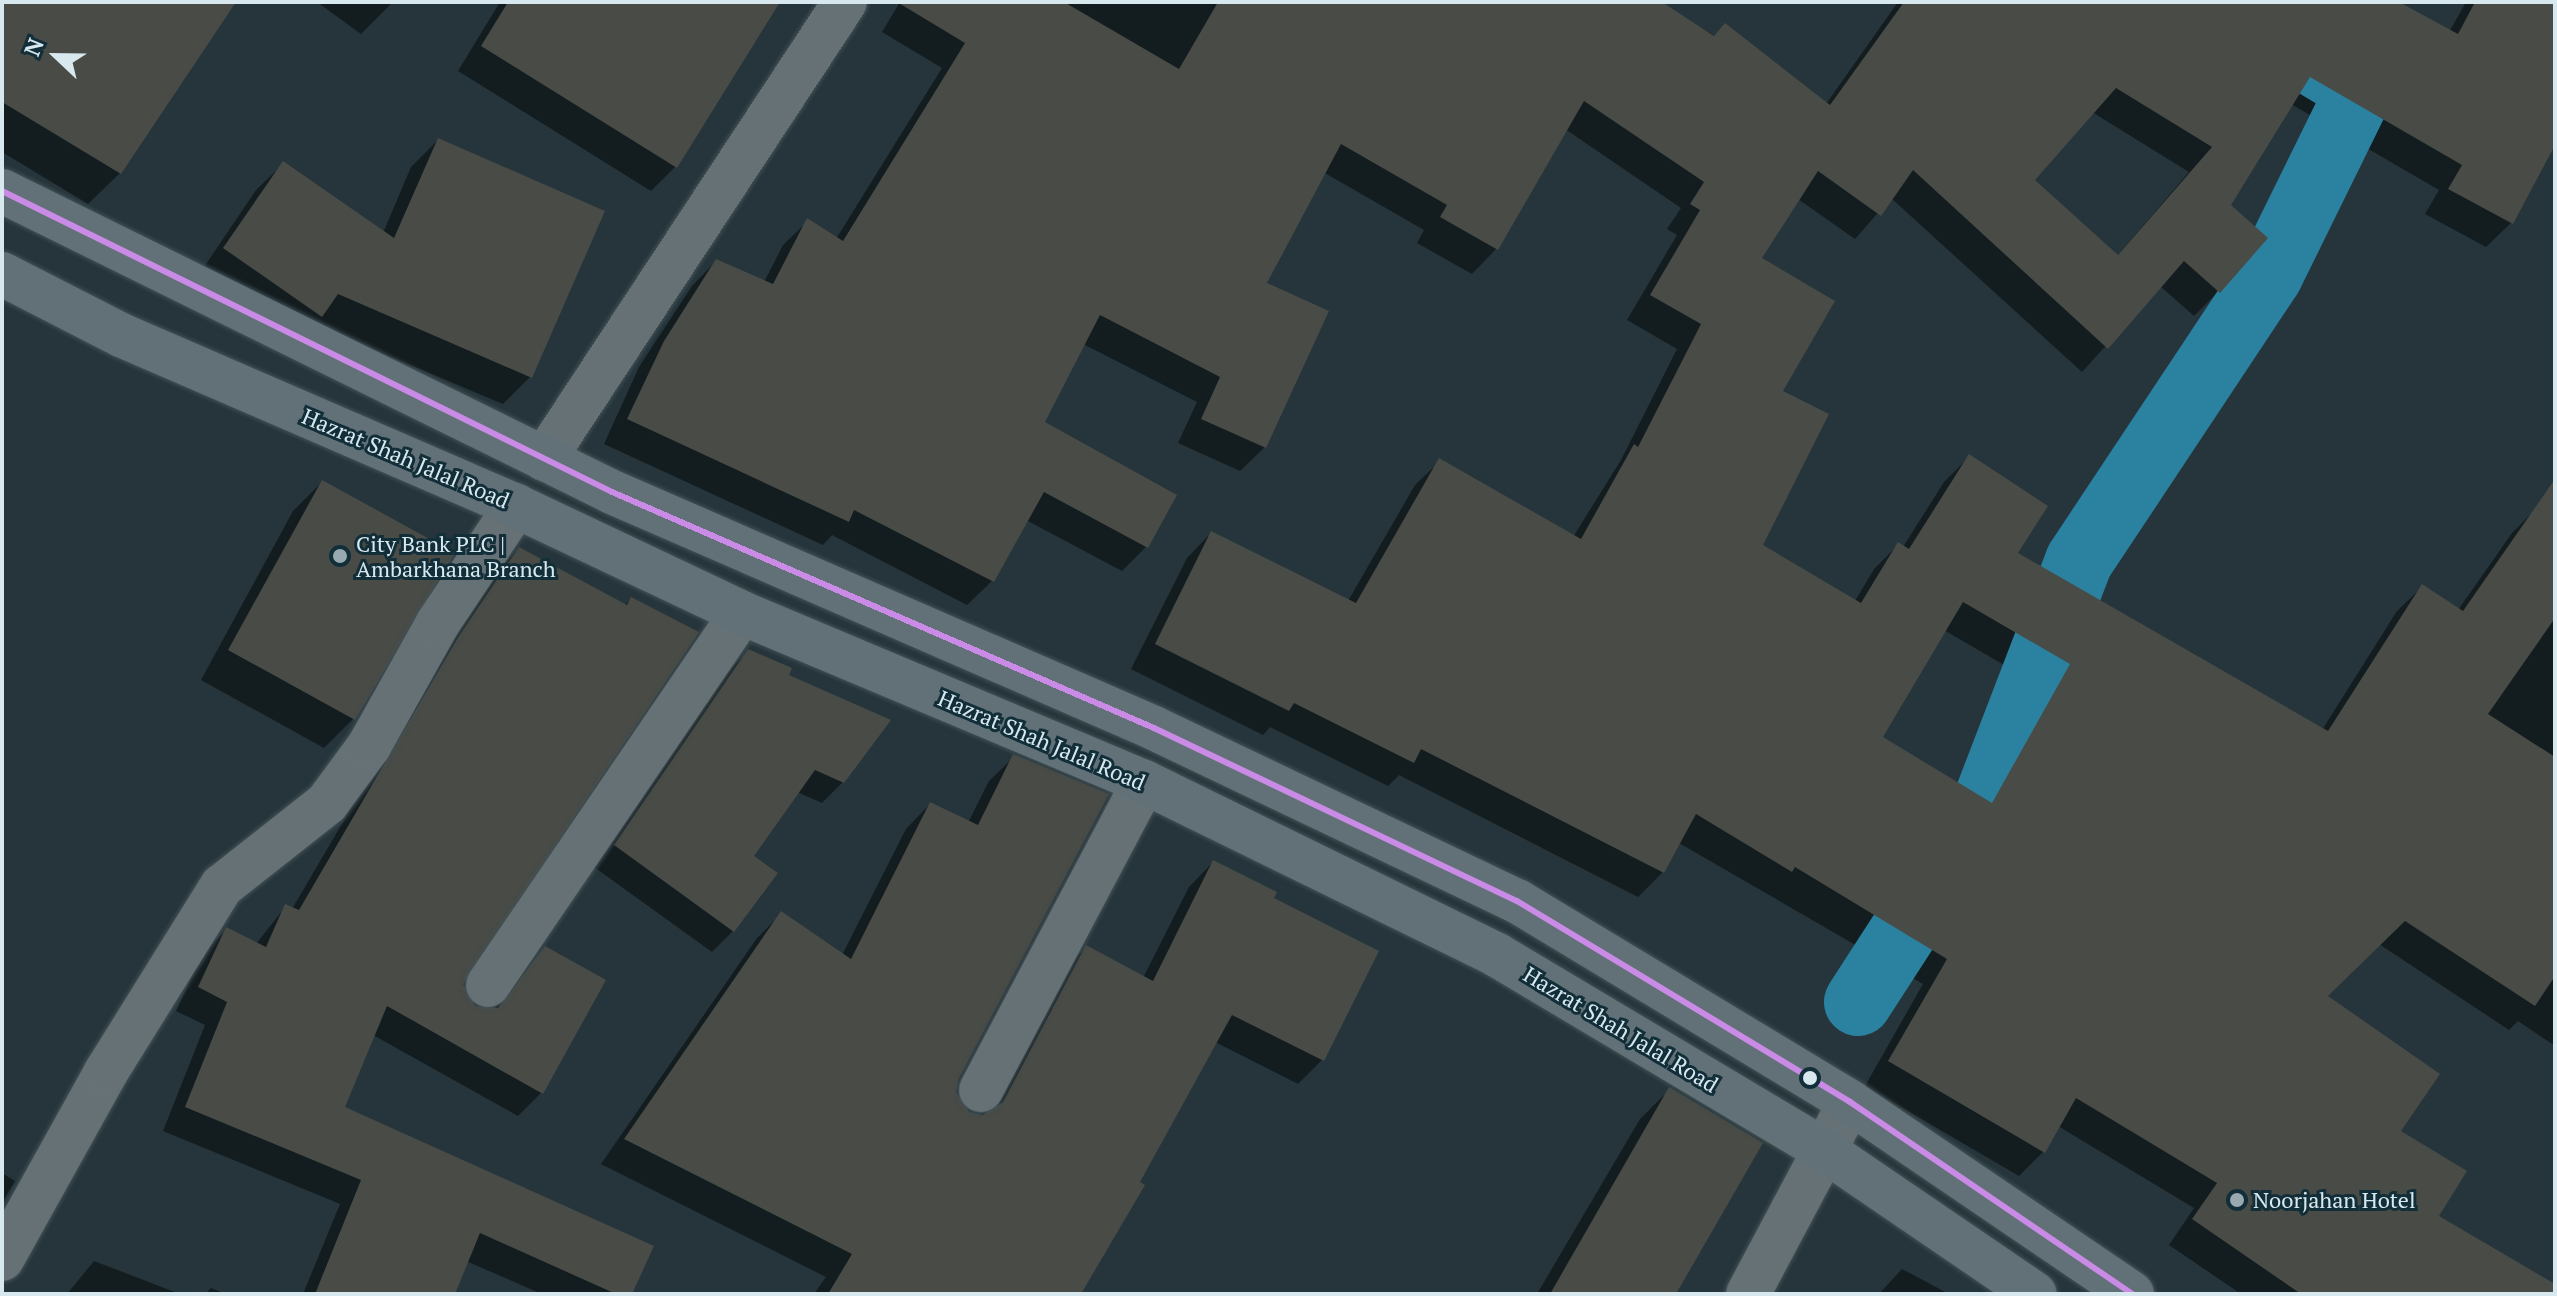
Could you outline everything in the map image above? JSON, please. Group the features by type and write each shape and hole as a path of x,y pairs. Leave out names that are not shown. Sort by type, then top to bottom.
{"main road":[{"path":"2,191 544,459 1154,728 1517,901 1850,1102 2132,1294"},
{"name":"Hazrat Shah Jalal Road","path":"2,274 121,335 516,506 742,613 1144,782 1497,955 1824,1150 2035,1294"}],"street":[{"path":"544,459 845,2"},
{"path":"2,1259 106,1072 222,886 327,803 369,746 438,623 516,506"},
{"path":"488,985 742,613"},
{"path":"981,1090 1144,782"},
{"path":"1748,1294 1850,1102"}],"building":[{"path":"2,2 236,2 121,174 2,102"},
{"path":"508,2 780,2 677,168 481,46"},
{"path":"897,2 1064,2 1179,69 1218,2 1662,2 1714,36 1725,23 1830,105 1904,2 2399,2 2458,34 2475,2 2555,2 2555,145 2513,224 2448,189 2462,165 2310,77 2231,205 2268,238 2220,293 2184,261 2108,349 1913,170 1881,216 1818,171 1762,258 1835,301 1783,391 1829,414 1763,545 1861,603 1898,542 1909,549 1969,454 2048,506 2018,553 2328,731 2422,584 2463,611 2555,479 2555,618 2488,714 2555,757 2555,976 2535,1006 2405,921 2328,996 2440,1074 2401,1131 2467,1171 2439,1216 2555,1284 2555,1294 2301,1294 2192,1219 2217,1183 2076,1098 2045,1153 1888,1061 1947,959 1795,867 1792,872 1696,814 1664,873 1421,749 1414,763 1294,703 1289,711 1155,644 1211,531 1356,603 1439,458 1581,539 1634,444 1638,447 1701,324 1650,295 1700,210 1690,204 1704,182 1584,101 1498,250 1440,217 1447,205 1341,144 1267,283 1329,311 1266,448 1201,419 1220,377 1100,315 1045,422 1177,495 1148,548 1044,492 994,582 854,510 849,522 627,419 664,341 716,259 773,284 807,218 843,241 965,43","holes":["2116,88 2212,147 2118,255 2035,180","1963,602 2070,664 1992,803 1883,737"]},
{"path":"438,138 605,211 532,378 338,294 322,317 223,248 283,161 394,238"},
{"path":"322,480 455,553 355,720 228,650"},
{"path":"519,547 627,605 631,597 699,632 463,984 475,1006 498,1008 545,946 606,980 543,1094 387,1006 345,1107 654,1246 632,1294 616,1294 480,1233 455,1294 315,1294 361,1180 185,1107 227,1002 198,987 226,927 266,947 285,904 299,910 459,636"},
{"path":"748,649 792,668 789,675 891,720 844,783 815,770 754,856 778,873 734,932 614,845"},
{"path":"1013,754 1109,794 959,1078 956,1092 969,1112 983,1115 1003,1102 1086,945 1153,981 1213,860 1277,892 1274,898 1379,951 1324,1061 1232,1015 1140,1182 1145,1185 1081,1294 828,1294 852,1254 624,1139 781,911 851,959 930,802 978,825"},
{"path":"1669,1087 1763,1143 1676,1294 1550,1294"}],"waterway":[{"path":"1858,1002 1985,806 2079,561 2269,275 2360,90 2212,2"}],"transit line":[{"path":"2,191 612,492 1154,728 1517,901 1850,1102 2132,1294"}],"place":[{"name":"City Bank PLC | Ambarkhana Branch","path":"340,556"},
{"name":"Noorjahan Hotel","path":"2237,1200"}]}
